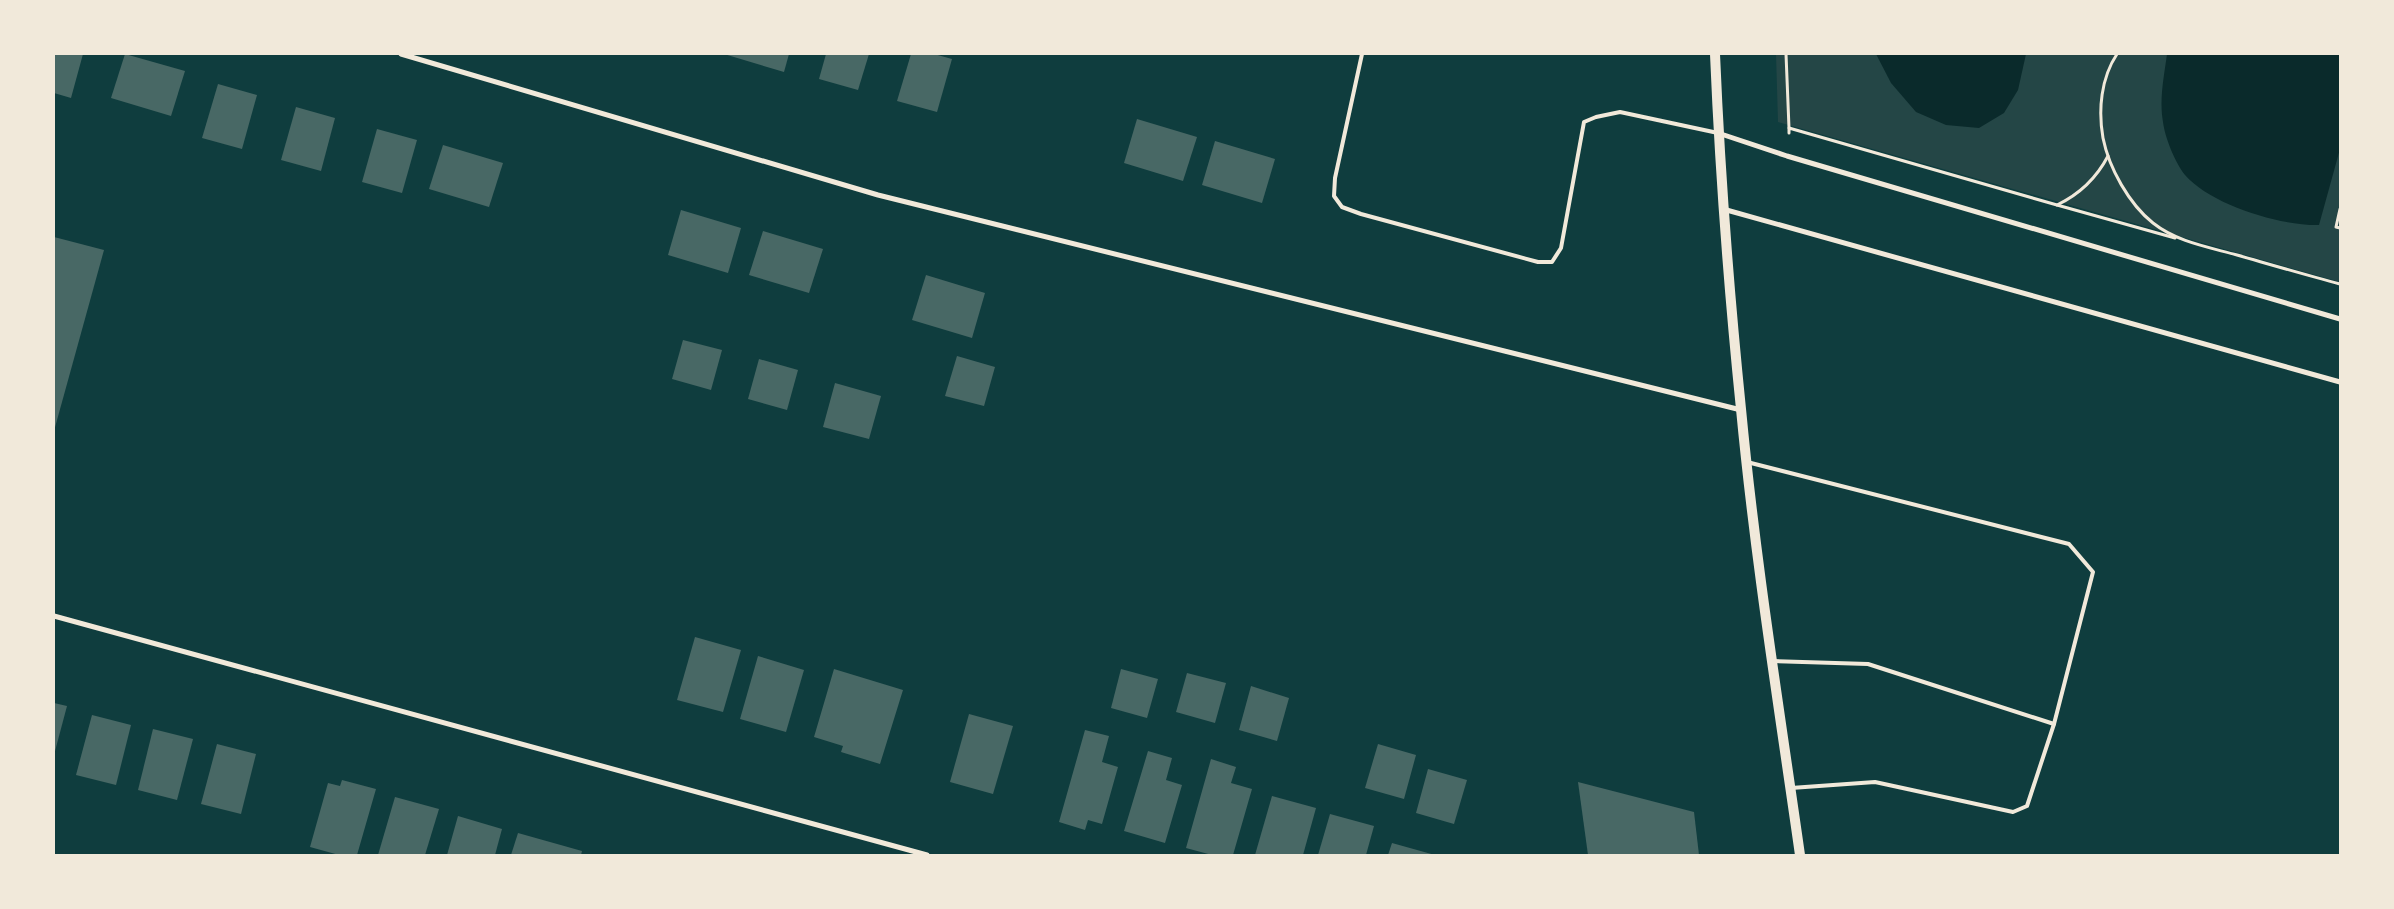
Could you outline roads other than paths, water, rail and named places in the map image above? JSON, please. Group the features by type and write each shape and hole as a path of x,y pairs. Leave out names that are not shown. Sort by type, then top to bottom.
{"main road":[{"path":"1715,54 1722,209 1746,462 1800,855"}],"street":[{"path":"401,54 878,195 1741,410"},
{"path":"1718,134 2340,319"},
{"path":"1722,209 2340,382"},
{"path":"54,616 927,855"}],"lane":[{"path":"1362,54 1335,178 1334,196 1342,207 1361,214 1538,262 1552,262 1561,248 1584,122 1596,117 1620,112 1718,134"},
{"path":"1746,462 2069,544 2093,572 2054,724 2027,806 2012,812 1875,782 1790,788"},
{"path":"1773,661 1868,664 2054,724"}]}
